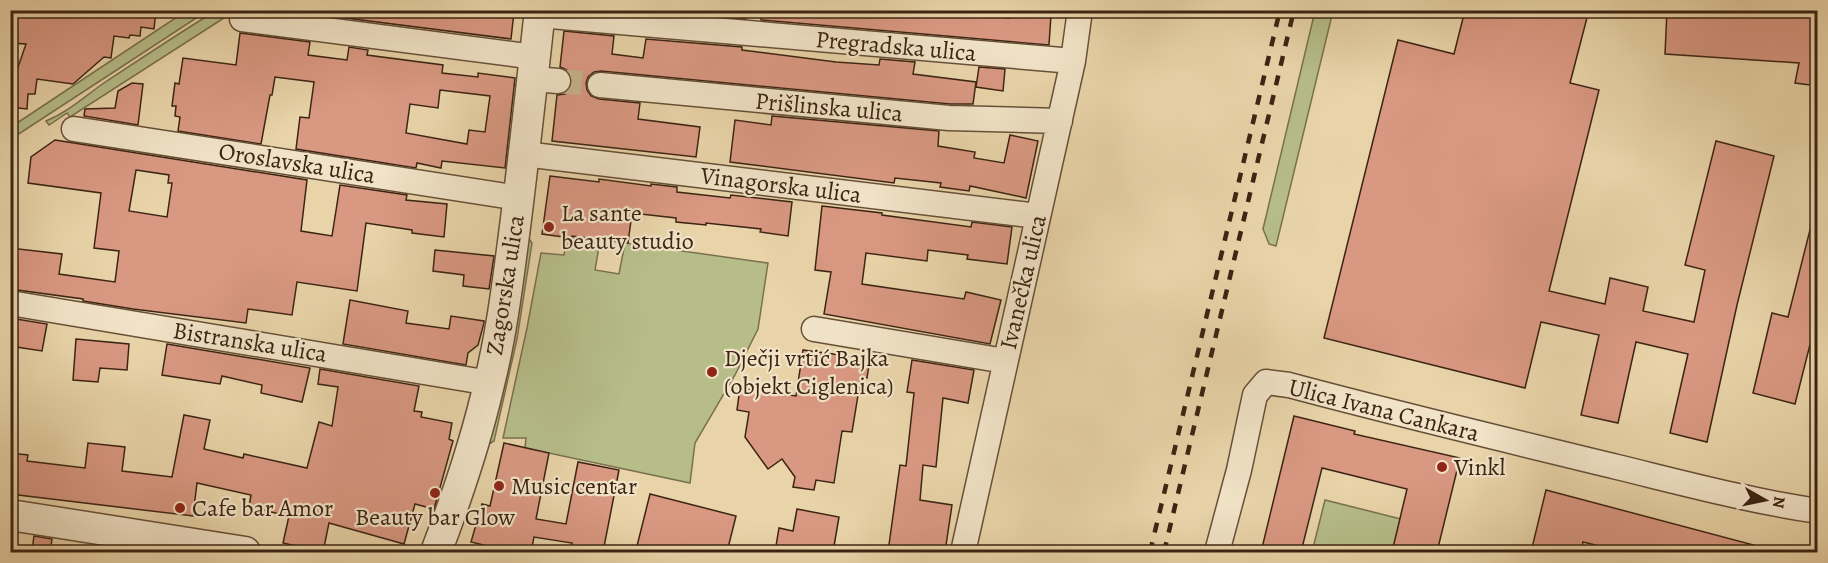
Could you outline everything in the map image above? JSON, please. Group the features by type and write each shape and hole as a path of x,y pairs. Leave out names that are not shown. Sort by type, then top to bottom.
{"street":[{"name":"Ivanečka ulica","path":"963,552 1073,61 1080,10"},
{"name":"Pregradska ulica","path":"539,13 1073,61"},
{"name":"Zagorska ulica","path":"436,552 465,472 490,383 505,303 525,154 542,72 539,13"},
{"path":"242,19 542,72"},
{"name":"Prišlinska ulica","path":"600,85 949,118 1060,121"},
{"name":"Oroslavska ulica","path":"74,129 519,198"},
{"name":"Vinagorska ulica","path":"525,154 1038,216"},
{"name":"Bistranska ulica","path":"10,303 490,383"},
{"path":"814,329 1005,362"},
{"name":"Ulica Ivana Cankara","path":"1217,552 1239,470 1255,395 1266,382 1289,385 1477,434 1649,475 1818,512"},
{"path":"10,515 245,552"}],"green space":[{"path":"186,11 207,11 11,139 11,127"},
{"path":"1315,11 1333,11 1276,246 1269,244 1263,229"},
{"path":"214,13 227,16 70,117 67,113 49,125 46,121 69,108 143,57"},
{"path":"527,236 532,243 517,339 494,441 486,446"},
{"name":"Dječji vrtić Bajka (objekt Ciglenica)","path":"567,237 600,241 595,270 619,274 625,243 768,263 758,329 735,375 695,443 690,483 525,448 526,438 503,438 541,253 564,255"},
{"path":"1325,500 1401,519 1392,552 1312,552"}],"building":[{"path":"12,10 53,15 54,10 156,10 154,29 141,27 140,36 130,35 129,38 114,36 111,58 104,57 73,84 37,79 35,94 28,94 27,109 10,107 10,75 15,76 26,44 10,43"},
{"path":"322,10 504,10 514,12 511,39 322,15"},
{"path":"653,10 747,10 746,19"},
{"path":"762,10 970,10 970,14 1009,18 1009,11 1051,15 1049,45 761,20"},
{"path":"1465,10 1589,10 1570,83 1599,90 1549,291 1605,304 1610,278 1648,287 1643,311 1694,322 1705,270 1685,265 1716,141 1774,156 1737,305 1707,442 1670,433 1688,354 1636,342 1618,423 1581,415 1599,335 1541,322 1525,388 1324,338 1398,40 1454,54"},
{"path":"1667,10 1818,10 1818,86 1795,83 1799,63 1665,54"},
{"path":"564,31 614,36 612,54 643,58 646,39 742,47 742,50 836,62 879,65 880,59 915,62 913,74 976,82 973,104 950,104 601,71 594,72 588,77 587,90 591,96 599,99 640,103 638,119 700,127 696,157 552,141 557,95 565,94 572,83 571,74 560,67"},
{"path":"240,33 310,42 308,55 347,60 349,47 368,50 367,55 443,65 442,73 478,77 478,73 515,78 505,168 442,161 441,168 417,163 416,168 296,149 300,117 309,118 314,82 275,77 261,144 178,131 180,117 175,116 176,106 172,106 175,83 179,84 183,58 236,65","holes":["440,90 490,96 485,132 469,130 467,144 406,133 410,104 438,108"]},
{"path":"979,67 1005,69 1003,91 976,87"},
{"path":"132,83 143,84 138,125 84,116 85,109 115,108 118,91"},
{"path":"772,116 939,131 938,146 975,152 974,158 1004,163 1010,135 1038,141 1026,198 970,186 969,191 940,187 941,183 895,178 894,183 730,162 735,120 771,125"},
{"path":"55,140 307,180 301,231 332,236 340,185 407,195 406,200 447,204 444,237 366,223 357,291 297,282 292,315 248,309 246,323 133,309 83,301 83,299 10,289 10,248 62,254 59,274 115,282 119,251 94,248 101,193 28,183 31,157","holes":["136,170 169,175 168,183 172,183 167,217 129,211"]},
{"path":"550,176 599,182 599,179 651,186 651,184 677,187 677,192 792,202 788,236 760,232 761,229 676,222 676,218 632,213 628,243 542,234"},
{"path":"822,206 971,227 972,222 1012,227 1007,264 967,259 968,255 928,250 927,261 866,253 862,284 964,299 966,292 1001,300 990,344 824,314 831,272 815,270"},
{"path":"1812,222 1818,222 1818,313 1795,404 1753,393 1772,313 1788,317"},
{"path":"435,250 494,256 489,289 463,286 464,275 433,271"},
{"path":"350,300 408,311 406,323 449,329 451,316 484,321 484,323 478,345 468,353 466,365 343,344"},
{"path":"10,318 47,324 42,351 10,346"},
{"path":"76,339 129,344 127,370 100,368 98,382 73,380"},
{"path":"167,344 310,368 302,402 261,393 262,385 222,376 220,384 162,375"},
{"path":"803,350 870,359 867,378 861,377 852,432 842,431 834,483 816,480 814,490 793,487 795,477 782,459 768,469 745,437 749,412 737,410 740,388 796,396"},
{"path":"912,360 974,370 968,403 943,398 936,467 923,465 920,500 952,505 945,552 888,552 900,465 906,466 914,393 907,392"},
{"path":"320,369 419,386 414,411 422,412 421,417 452,423 449,439 453,441 434,509 415,504 404,544 329,523 323,552 283,543 289,516 249,507 251,495 197,483 193,516 10,494 10,453 28,455 27,461 85,468 88,443 125,447 122,471 172,477 184,415 210,420 204,449 243,458 244,454 307,468 319,422 332,426 338,387 318,384"},
{"path":"1294,416 1355,431 1354,434 1460,458 1437,552 1392,552 1407,489 1322,468 1301,552 1261,552"},
{"path":"504,443 549,453 536,519 566,524 578,462 619,470 603,552 570,552 572,543 534,537 531,552 499,552 500,549 471,542 482,504 490,506"},
{"path":"1546,490 1765,548 1765,552 1623,552 1583,542 1581,552 1531,552"},
{"path":"650,494 736,516 727,552 662,552 637,546"},
{"path":"797,509 839,517 833,552 775,552 779,528 793,531"},
{"path":"34,536 52,539 50,552 32,550"}],"tunnel":[{"path":"558,81 600,85"}],"railway":[{"path":"1150,552 1280,10"},
{"path":"1164,552 1294,10"}],"place":[{"name":"La sante beauty studio","path":"549,227"},
{"name":"Dječji vrtić Bajka (objekt Ciglenica)","path":"712,372"},
{"name":"Vinkl","path":"1442,467"},
{"name":"Music centar","path":"499,486"},
{"name":"Beauty bar Glow","path":"435,493"},
{"name":"Cafe bar Amor","path":"180,508"}]}
